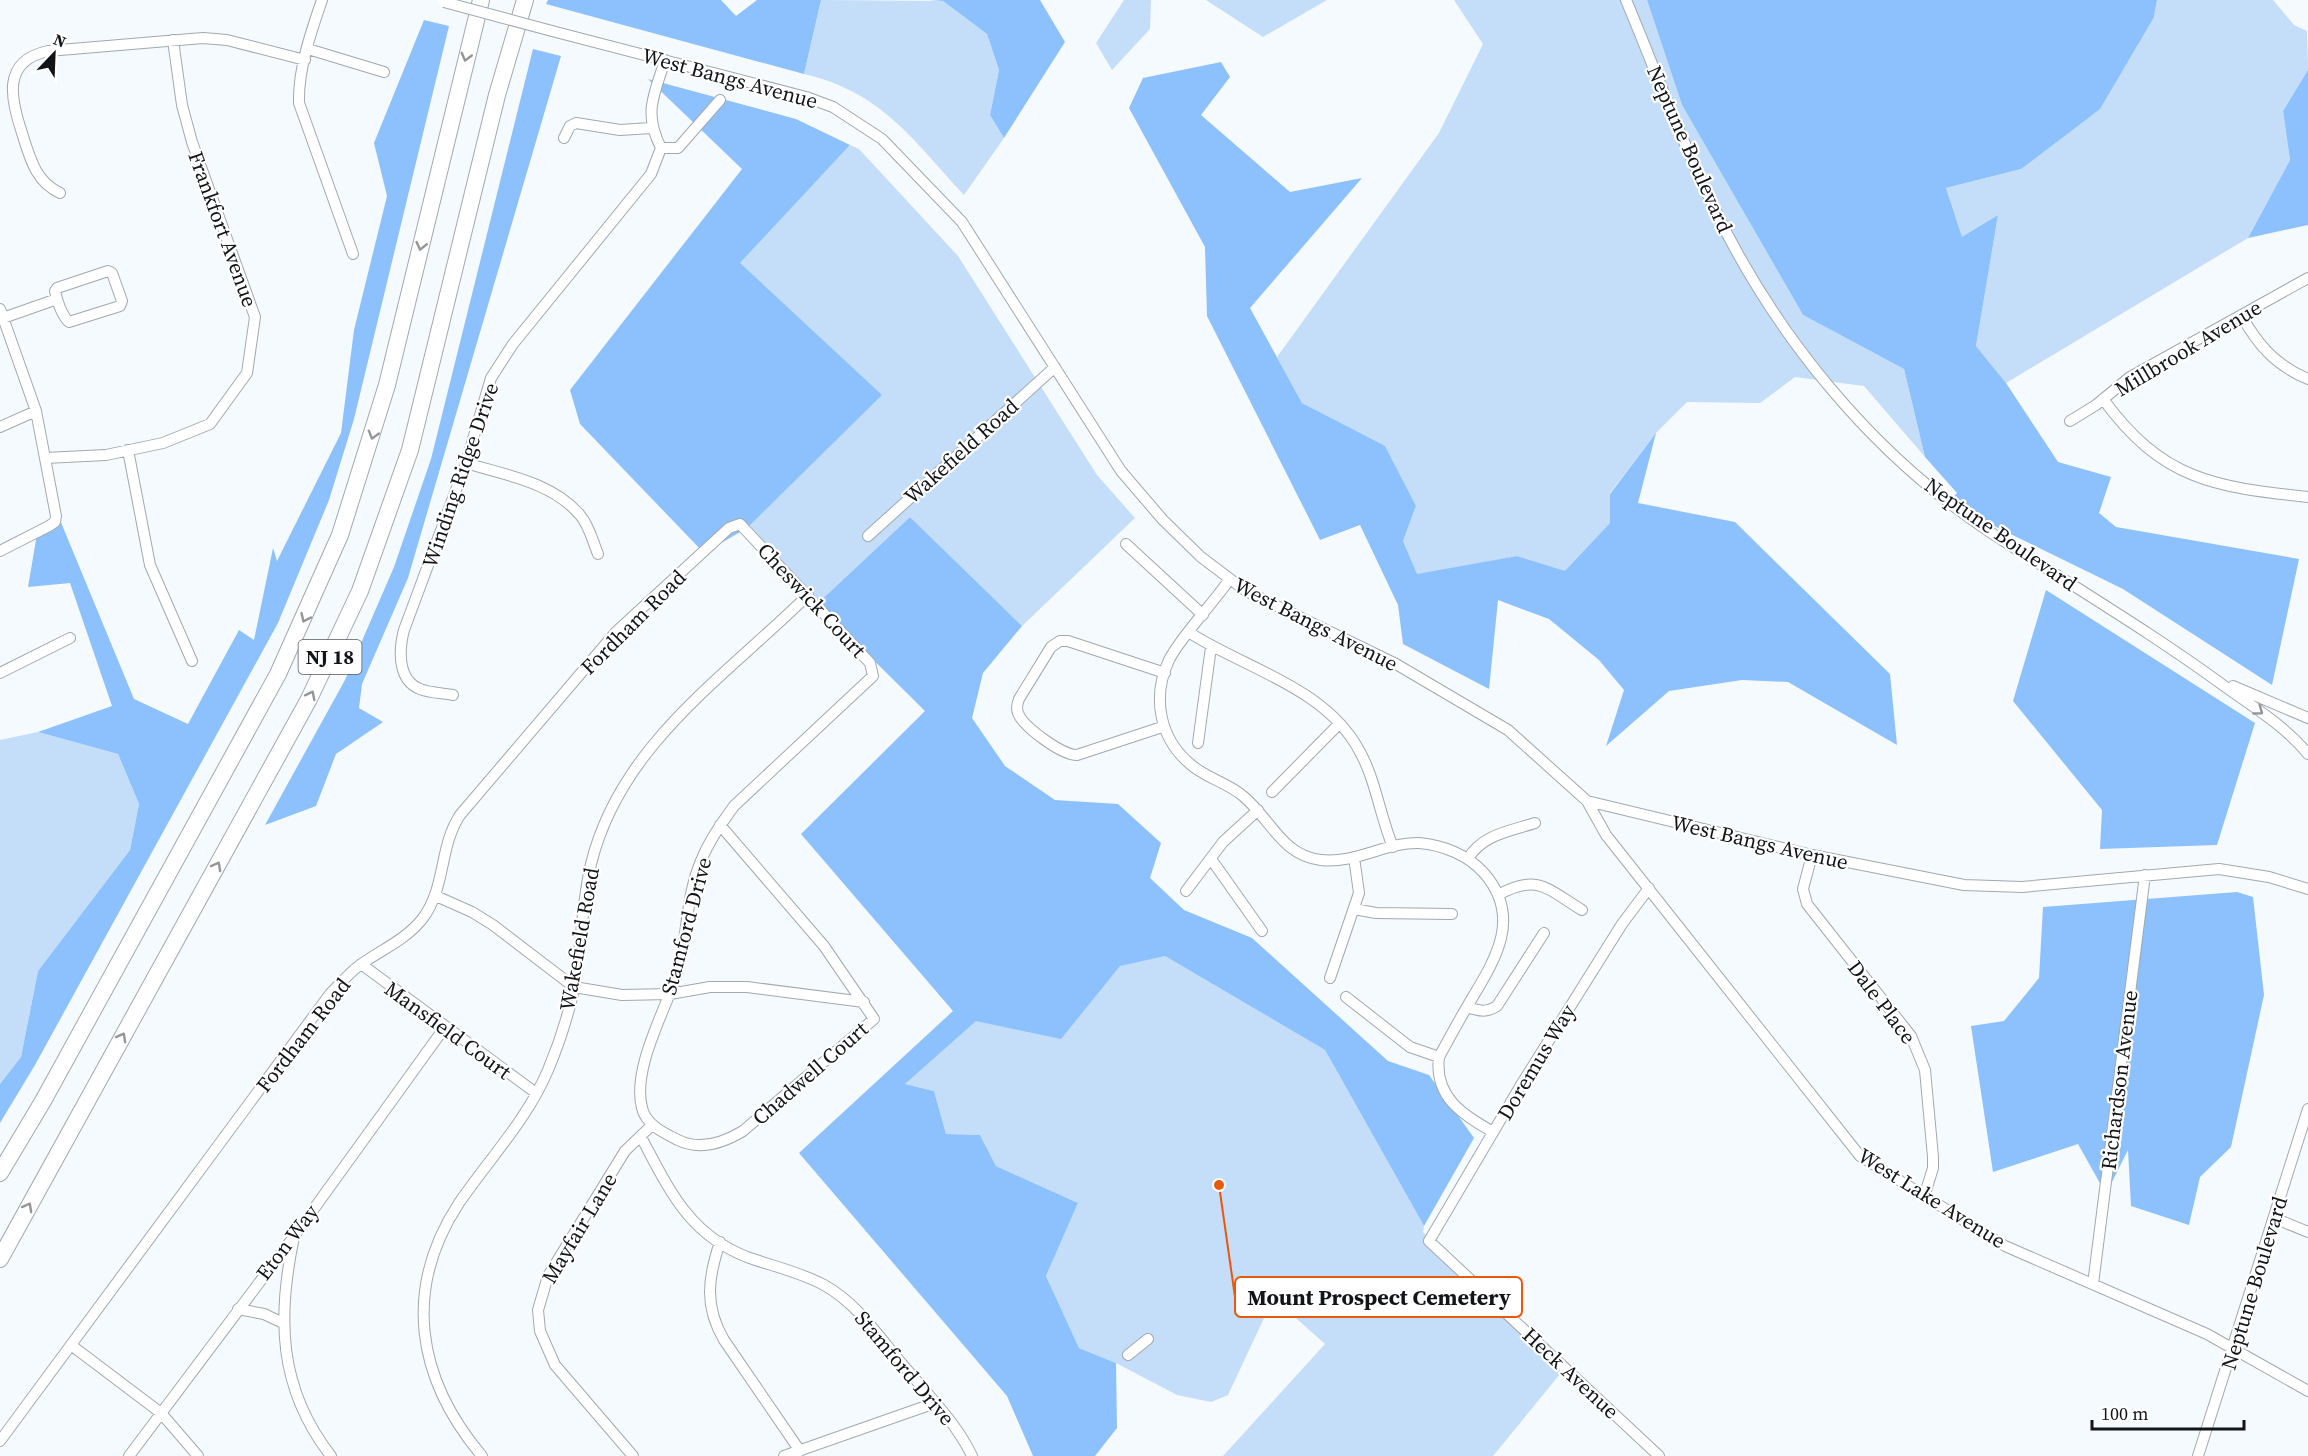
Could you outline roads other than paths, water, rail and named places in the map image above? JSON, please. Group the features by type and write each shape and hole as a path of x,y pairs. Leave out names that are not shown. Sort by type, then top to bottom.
{"highway":[{"name":"NJ 18","path":"0,1173 49,1091 268,693 309,610 336,546 367,456 387,385 481,0"},
{"name":"NJ 18","path":"0,1259 309,699 360,591 410,450 497,95 525,0"}],"street":[{"path":"322,0 299,88 300,103 353,254"},
{"name":"Neptune Boulevard","path":"1626,0 1699,176 1731,241 1780,322 1831,388 1898,458 1956,507 2211,676 2275,723 2308,754"},
{"name":"West Bangs Avenue","path":"440,1 833,106 882,139 962,222 1100,440 1162,520 1229,580 1269,603 1396,664 1508,730 1587,801 1812,855 1945,883 1994,888 2219,869 2269,877 2308,889"},
{"path":"60,193 40,178 33,166 12,103 12,87 21,67 30,58 48,51 173,40 227,40 384,72"},
{"name":"Frankfort Avenue","path":"45,458 106,455 163,443 210,424 247,373 255,317 192,142 173,40"},
{"path":"665,60 651,106 651,128 661,148 678,148 720,99"},
{"path":"564,138 570,126 576,123 620,130 651,128"},
{"name":"Winding Ridge Drive","path":"453,695 421,690 410,681 402,668 401,645 466,463 484,394 504,356 651,174 661,148"},
{"path":"108,271 112,273 122,301 120,306 69,322 57,299 55,291 57,288 108,271"},
{"name":"Millbrook Avenue","path":"2070,420 2103,399 2130,377 2308,279"},
{"path":"0,551 49,526 56,520 36,411 2,314 57,299"},
{"path":"2241,315 2255,339 2269,356 2288,370 2308,379"},
{"name":"Wakefield Road","path":"868,536 1055,367"},
{"path":"2103,399 2139,442 2164,461 2191,475 2245,490 2308,497"},
{"path":"0,427 36,411"},
{"path":"128,450 150,564 192,661"},
{"path":"466,463 536,485 552,493 582,517 598,554"},
{"name":"Cheswick Court","path":"741,524 870,663 873,669 870,680"},
{"name":"Fordham Road","path":"0,1441 330,994 361,964 406,936 423,917 436,896 446,841 460,815 616,632 729,528 741,524"},
{"path":"1126,544 1203,615"},
{"path":"1229,580 1178,647 1165,673 1161,687 1162,727 1191,765 1238,792 1258,810 1282,842 1302,855 1335,861 1393,847 1421,843 1452,850 1483,871 1498,895 1503,929 1500,946 1439,1057 1438,1078 1447,1099 1457,1109 1494,1132"},
{"name":"Wakefield Road","path":"482,1456 457,1425 437,1388 425,1345 424,1296 432,1257 447,1222 536,1093 558,1045 574,987 591,864 605,823 624,784 664,730 808,595"},
{"path":"1190,633 1211,647 1299,691 1340,724 1363,758 1393,847"},
{"path":"0,673 70,638"},
{"path":"1162,727 1077,756 1060,751 1021,719 1017,709 1019,699 1051,647 1060,641 1068,641 1165,673"},
{"path":"1198,743 1211,647"},
{"path":"2211,676 2308,718"},
{"name":"Stamford Drive","path":"652,1125 641,1107 642,1071 680,960 695,876 720,825 742,798 870,680"},
{"path":"1272,792 1340,724"},
{"name":"West Lake Avenue","path":"1587,801 1606,835 1852,1148 1869,1162 2005,1246 2207,1334 2308,1391"},
{"path":"1186,891 1233,831 1258,810"},
{"path":"1468,859 1474,848 1488,838 1535,823"},
{"name":"Chadwell Court","path":"652,1125 682,1142 692,1144 712,1144 727,1140 742,1131 874,1018 824,946 720,825"},
{"name":"Dale Place","path":"1812,855 1803,889 1807,904 1911,1036 1922,1058 1933,1168 1923,1197"},
{"path":"1330,978 1354,909 1359,883 1354,857"},
{"path":"1211,859 1262,931"},
{"name":"Richardson Avenue","path":"2093,1284 2145,875"},
{"path":"1498,895 1515,886 1530,883 1540,885 1581,910"},
{"name":"Doremus Way","path":"1429,1241 1622,924 1649,888"},
{"path":"436,896 472,912 493,925 574,987 622,995 670,994 710,987 747,987 864,1002"},
{"path":"1354,909 1376,914 1452,914"},
{"path":"1467,1007 1490,1011 1497,1006 1544,933"},
{"name":"Mansfield Court","path":"361,964 536,1093"},
{"path":"1346,997 1410,1047 1439,1057"},
{"name":"Eton Way","path":"129,1456 295,1235 445,1028"},
{"name":"Neptune Boulevard","path":"2198,1456 2234,1350 2308,1108"},
{"name":"Mayfair Lane","path":"633,1456 555,1365 542,1337 538,1310 548,1276 625,1151 652,1125"},
{"name":"Stamford Drive","path":"641,1137 673,1198 691,1219 720,1242 744,1255 812,1279 839,1295 859,1314 935,1403 956,1429 972,1456"},
{"path":"2274,1218 2308,1232"},
{"path":"295,1235 283,1323 292,1381 312,1429 331,1456"},
{"name":"Heck Avenue","path":"1429,1241 1659,1456"},
{"path":"720,1242 709,1285 709,1300 714,1321 724,1340 800,1450"},
{"path":"238,1308 264,1314 283,1323"},
{"path":"1128,1355 1148,1339"},
{"path":"71,1345 161,1413 198,1456"},
{"path":"784,1456 935,1403"}],"place":[{"name":"Mount Prospect Cemetery","path":"1219,1185"}]}
